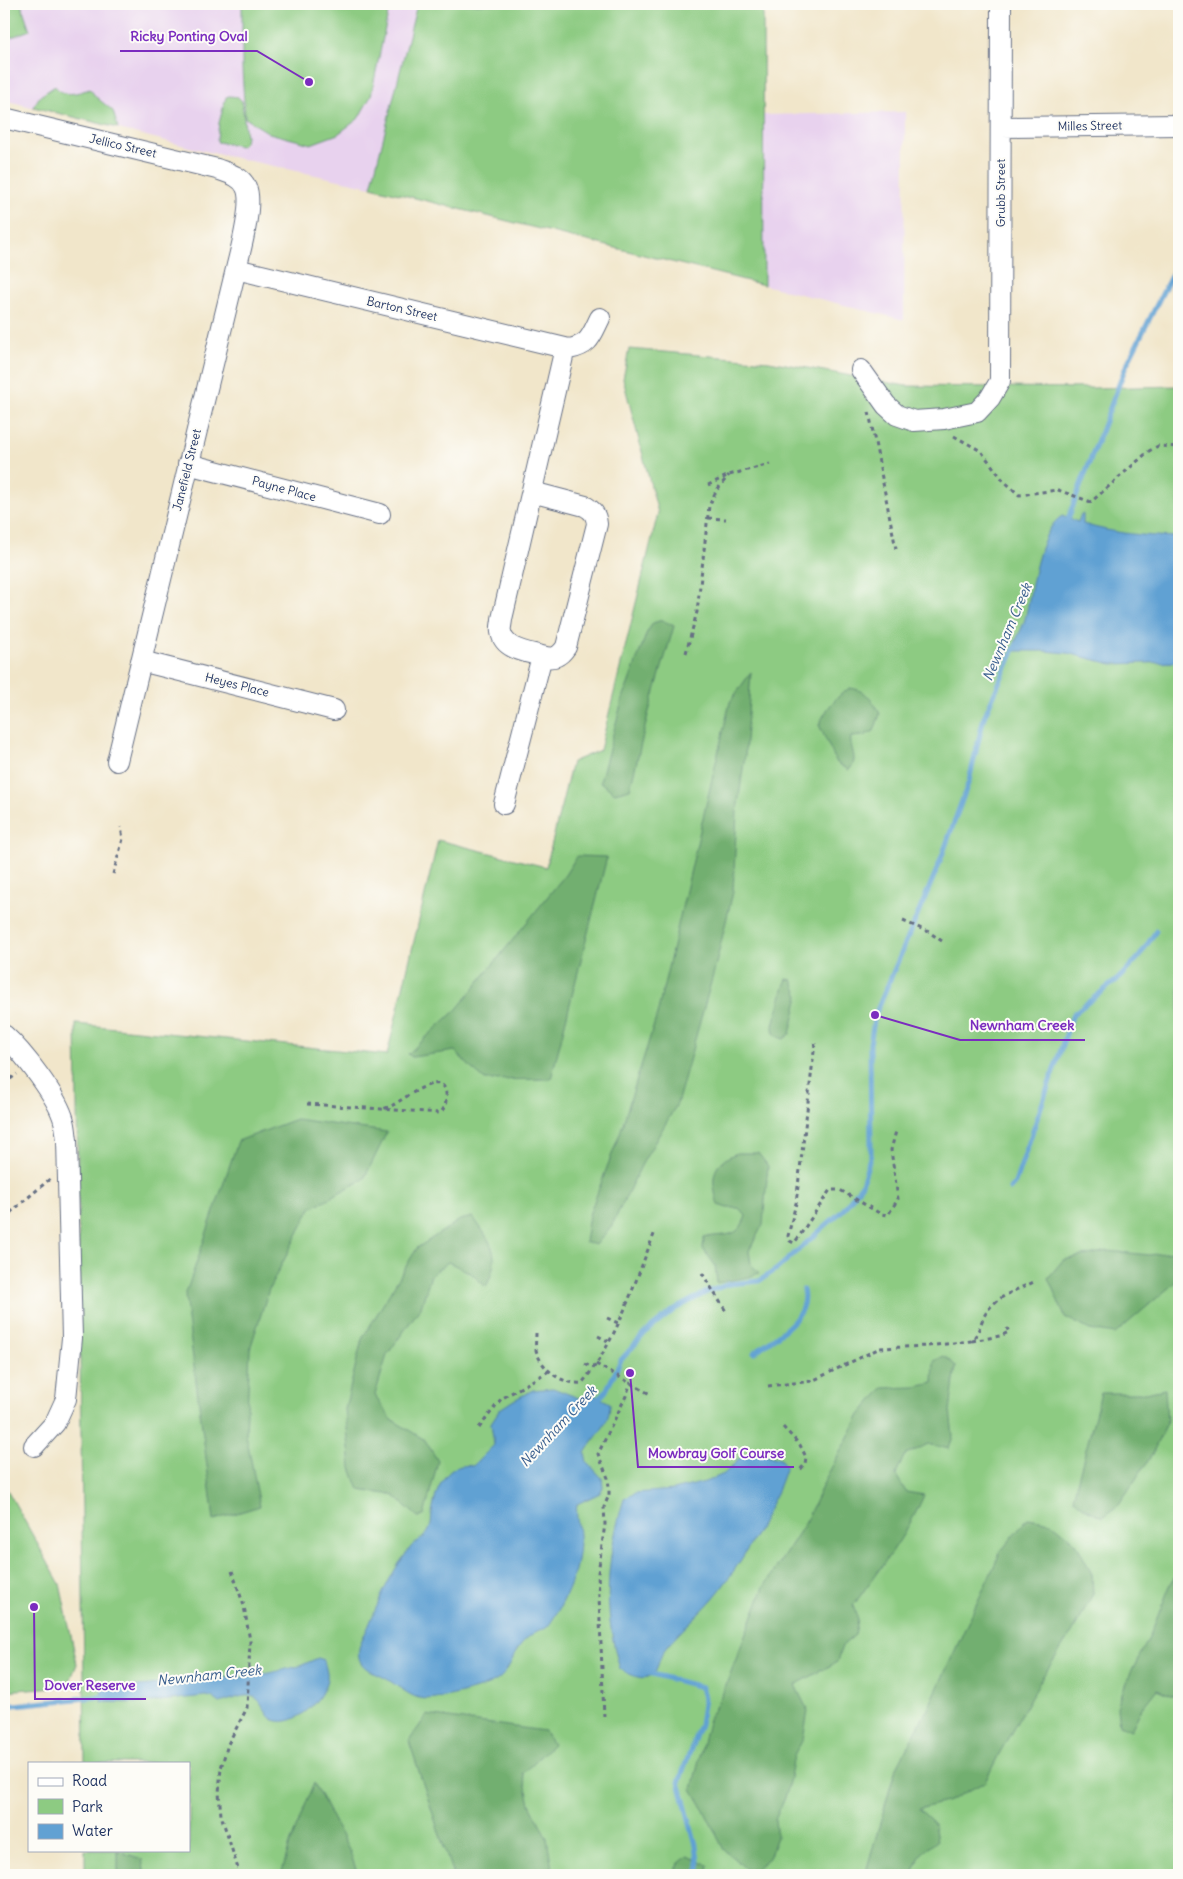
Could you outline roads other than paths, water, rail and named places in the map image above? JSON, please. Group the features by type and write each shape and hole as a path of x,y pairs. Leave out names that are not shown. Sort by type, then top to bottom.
{"street":[{"name":"Grubb Street","path":"861,370 873,389 897,415 914,421 944,419 978,412 1000,382 1001,4"},
{"name":"Jellico Street","path":"4,118 217,169 241,180"},
{"name":"Milles Street","path":"1001,127 1179,125"},
{"name":"Janefield Street","path":"117,761 236,269 248,212 247,188 241,180"},
{"name":"Barton Street","path":"236,269 567,348"},
{"path":"532,492 585,506 592,510 596,516 597,524 566,646 556,658 549,659 512,647 505,640 501,632 502,619 532,492 567,348 581,347 588,341 600,318"},
{"name":"Payne Place","path":"188,464 380,514"},
{"path":"504,804 542,656"},
{"name":"Heyes Place","path":"141,661 334,710"},
{"path":"4,1035 14,1044 56,1099 64,1120 67,1140 72,1338 66,1399 55,1423 34,1446"}],"water":[{"path":"1081,514 1083,514 1083,524 1107,530 1131,534 1179,537 1179,662 1112,664 1067,653 1013,651 1025,619 1037,563 1047,535 1062,516 1078,522"},
{"path":"553,1388 581,1399 594,1395 610,1403 608,1418 602,1430 585,1453 587,1462 602,1478 603,1487 600,1493 577,1504 579,1537 575,1571 560,1607 548,1626 534,1633 521,1644 504,1674 496,1681 481,1688 458,1694 426,1699 414,1696 365,1668 360,1660 359,1649 361,1643 381,1598 394,1571 408,1550 429,1531 436,1495 444,1479 455,1468 473,1466 494,1445 491,1423 500,1409 533,1390"},
{"path":"754,1451 780,1459 786,1466 774,1499 749,1547 714,1598 665,1649 652,1675 641,1678 620,1669 610,1625 608,1584 613,1543 624,1499 635,1493 674,1490 705,1482 724,1474 739,1459"},
{"path":"318,1658 324,1660 327,1674 325,1687 308,1710 291,1720 274,1720 268,1715 257,1699 250,1696 242,1696 220,1703 212,1697 205,1696 142,1703 101,1702 102,1689 150,1685 196,1677 236,1678 300,1666"}],"waterway":[{"name":"Newnham Creek","path":"1066,524 1126,366 1179,260"},
{"name":"Newnham Creek","path":"596,1402 606,1391 621,1360 645,1333 675,1309 707,1292 729,1284 759,1281 777,1269 843,1210 862,1184 871,1154 870,1044 875,1015 938,867 969,781 984,717 1016,645"},
{"path":"1010,1189 1015,1183 1073,1014 1118,979 1139,957 1156,931"},
{"path":"754,1353 780,1334 796,1319 804,1301 803,1290"},
{"path":"652,1674 701,1687 704,1698 700,1724 679,1782 696,1845 699,1867 698,1875"},
{"name":"Newnham Creek","path":"4,1706 108,1696"}],"place":[{"name":"Ricky Ponting Oval","path":"309,82"},
{"name":"Newnham Creek","path":"875,1015"},
{"name":"Mowbray Golf Course","path":"630,1373"},
{"name":"Dover Reserve","path":"34,1607"}]}
